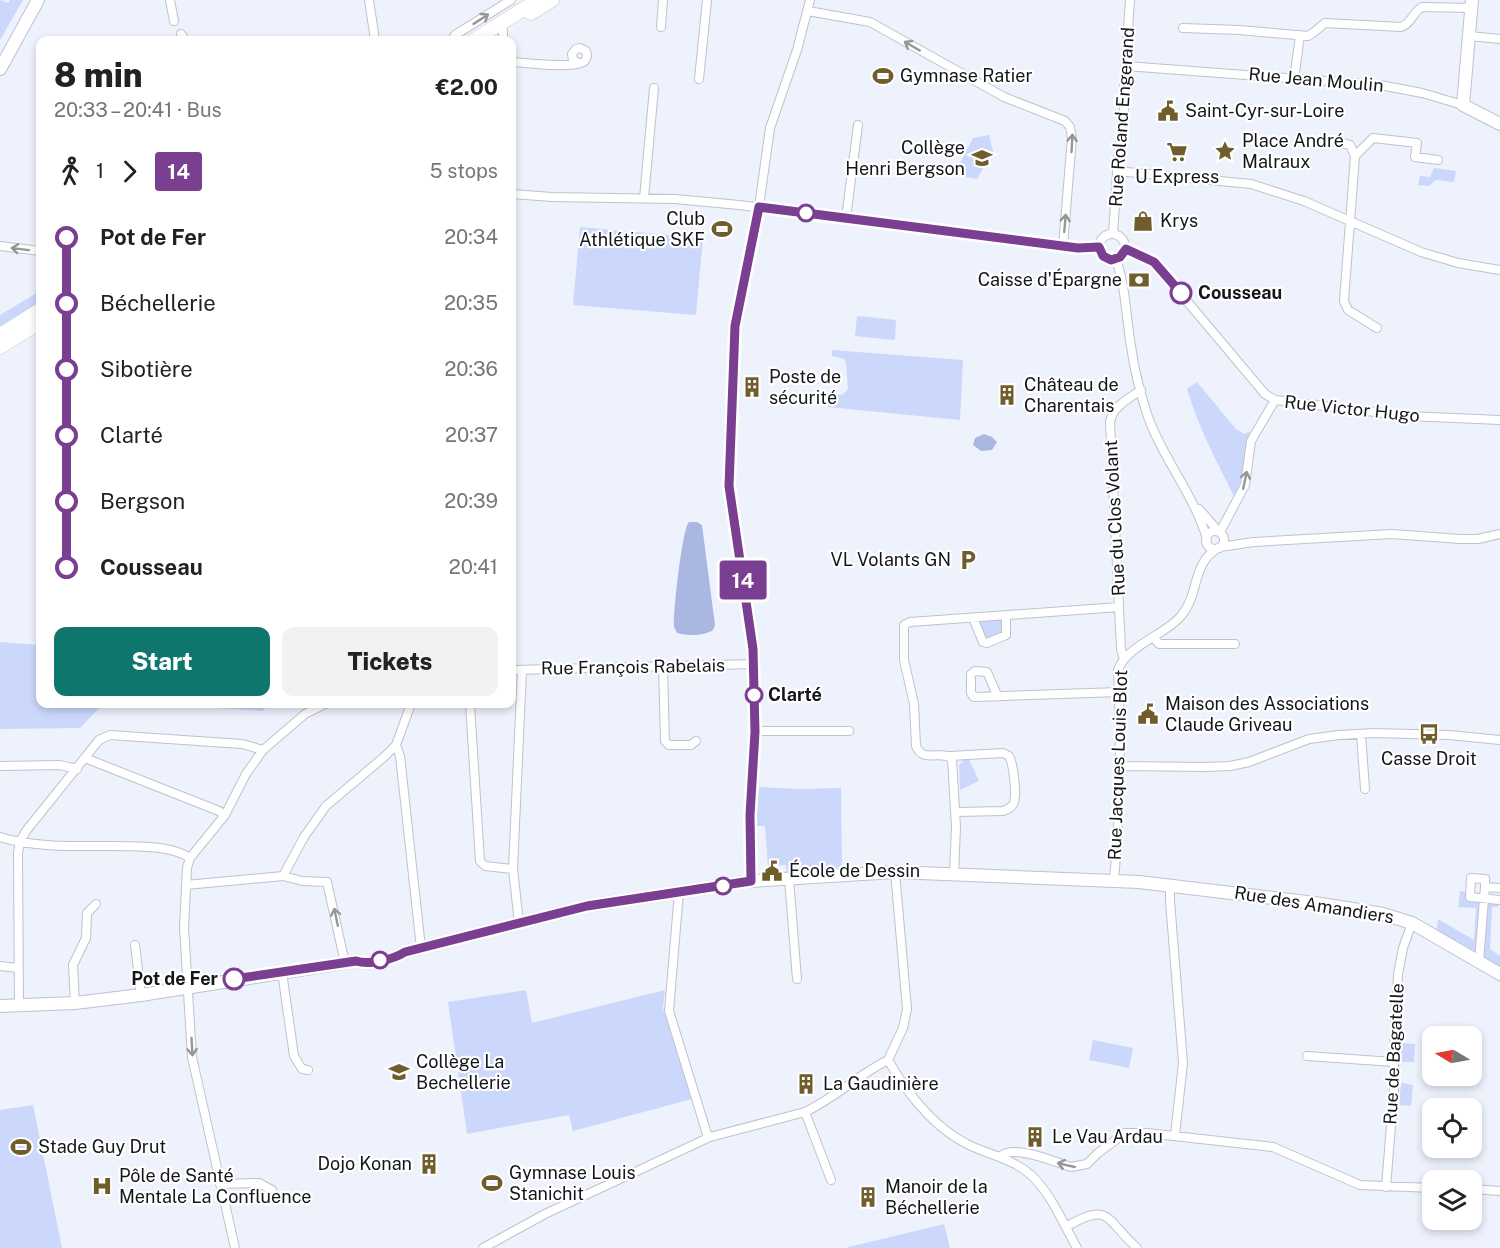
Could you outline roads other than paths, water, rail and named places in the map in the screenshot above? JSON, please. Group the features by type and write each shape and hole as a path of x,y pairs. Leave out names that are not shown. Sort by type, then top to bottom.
{"main road":[{"path":"480,36 538,0"},
{"path":"503,36 552,0"},
{"path":"0,335 36,312"},
{"path":"0,347 36,324"}],"street":[{"path":"0,69 38,0"},
{"path":"170,0 174,21"},
{"path":"369,0 374,36"},
{"path":"454,36 511,0"},
{"path":"661,27 663,0"},
{"path":"699,79 707,0"},
{"path":"751,881 750,815 755,732 754,664 729,486 735,326 759,207 770,128 810,0"},
{"name":"Rue Roland Engerand","path":"1113,234 1124,111 1130,0"},
{"path":"1183,28 1311,35 1325,23 1401,27 1407,24 1422,7 1472,4 1463,105"},
{"path":"808,11 870,22 1004,97 1065,121 1070,128 1072,138 1063,246"},
{"path":"1295,73 1300,35"},
{"path":"1469,36 1500,39"},
{"path":"516,62 579,63"},
{"name":"Rue Jean Moulin","path":"1126,66 1180,68 1380,85 1422,93 1463,105 1500,124"},
{"path":"644,198 654,88"},
{"path":"846,218 858,125"},
{"path":"1355,156 1374,138 1417,143 1415,157 1438,160"},
{"path":"1336,142 1350,145 1355,156 1345,306 1377,328"},
{"path":"1117,171 1251,184 1304,201 1421,252 1458,263 1500,270"},
{"path":"516,194 675,199 759,207 1063,246 1099,247"},
{"path":"1113,234 1124,240 1126,249 1116,260 1103,256 1099,247 1103,237 1113,234"},
{"path":"0,246 36,250"},
{"name":"Rue Victor Hugo","path":"1126,249 1154,262 1265,394 1275,400 1408,416 1500,420"},
{"path":"1116,260 1122,283 1131,349 1148,415 1159,442 1197,510 1210,546 1219,548 1254,543 1392,534 1478,539 1500,534"},
{"name":"Rue du Clos Volant","path":"1124,659 1121,650 1110,422 1116,408 1141,390"},
{"path":"1220,532 1245,485 1251,441 1275,400"},
{"path":"1191,500 1220,532 1224,540 1219,548"},
{"path":"1201,564 1207,540 1212,532 1220,532 1254,543"},
{"name":"Rue Jacques Louis Blot","path":"1114,880 1121,766 1118,670 1124,659 1174,624 1188,606 1201,564 1207,555 1219,548"},
{"path":"956,812 1003,811 1010,808 1014,800 1012,763 1009,756 1003,753 927,756 918,752 914,704 904,660 903,628 910,622 1119,607"},
{"path":"973,618 983,642 987,644 1006,634 1006,616"},
{"path":"1154,638 1159,645 1235,644"},
{"name":"Rue François Rabelais","path":"516,670 754,664"},
{"path":"663,667 665,741 669,745 687,746 696,741"},
{"path":"519,923 513,869 522,670"},
{"path":"998,697 1119,692"},
{"path":"235,1248 192,1057 184,927 187,868 190,858 225,815 246,774 263,750 305,714 317,708"},
{"path":"283,876 304,837 326,806 396,745 410,708"},
{"path":"470,708 480,861 485,866 513,869"},
{"path":"755,732 849,731"},
{"path":"1361,734 1365,789"},
{"path":"1121,766 1230,766 1248,762 1309,739 1361,734 1449,735 1500,740"},
{"path":"19,1006 18,853 20,842 26,831 99,740 110,735 242,744 263,750"},
{"path":"396,745 400,756 421,948"},
{"path":"950,756 956,812 954,873"},
{"path":"85,758 225,815"},
{"path":"0,766 60,765 77,769"},
{"path":"0,837 20,842 149,847 180,853 190,858"},
{"path":"483,1248 545,1214 710,1137 805,1112 828,1100 888,1060 903,1028 907,1009 895,872"},
{"name":"Rue des Amandiers","path":"0,1006 75,1003 188,988 356,961 363,963 587,906 751,881 895,872 1114,880 1315,903 1394,916 1412,922 1500,974"},
{"path":"186,885 283,876 302,881 317,880 328,883 345,963"},
{"path":"1479,961 1485,898 1485,879 1471,878 1470,897 1485,898 1500,900"},
{"path":"789,879 797,979"},
{"path":"1170,885 1183,1063 1175,1135"},
{"path":"1485,887 1500,888"},
{"path":"679,892 669,1011 707,1134 710,1137"},
{"path":"75,1003 72,969 86,938 87,913 96,904"},
{"name":"Rue de Bagatelle","path":"1386,1187 1394,1089 1398,974 1403,948 1412,922"},
{"path":"135,945 141,995"},
{"path":"0,966 18,968"},
{"path":"282,972 294,1056 303,1069 308,1070"},
{"path":"1307,1056 1394,1062"},
{"path":"888,1060 924,1109 945,1131 971,1146 1001,1156 1029,1173 1040,1184 1077,1248"},
{"path":"805,1112 831,1180"},
{"path":"1001,1156 1006,1152 1017,1151 1078,1167 1087,1164 1104,1148 1125,1134 1135,1132 1175,1135 1273,1147 1360,1185 1422,1188"},
{"path":"220,1184 259,1183 272,1190"},
{"path":"1482,1190 1500,1191"},
{"path":"1066,1227 1091,1214 1101,1214 1114,1222 1137,1248"}],"place":[{"name":"Gymnase Ratier","path":"883,76"},
{"name":"Saint-Cyr-sur-Loire","path":"1168,111"},
{"name":"Place André Malraux","path":"1225,151"},
{"name":"U Express","path":"1177,152"},
{"name":"Collège Henri Bergson","path":"982,158"},
{"name":"Krys","path":"1143,221"},
{"name":"Club Athlétique SKF","path":"722,229"},
{"name":"Caisse d'Épargne","path":"1139,280"},
{"name":"Cousseau","path":"1181,293"},
{"name":"Poste de sécurité","path":"752,387"},
{"name":"Château de Charentais","path":"1007,395"},
{"name":"VL Volants GN","path":"968,560"},
{"name":"Clarté","path":"754,695"},
{"name":"Maison des Associations Claude Griveau","path":"1148,714"},
{"name":"Casse Droit","path":"1429,734"},
{"name":"École de Dessin","path":"772,871"},
{"name":"Pot de Fer","path":"234,979"},
{"name":"Collège La Bechellerie","path":"399,1072"},
{"name":"La Gaudinière","path":"806,1084"},
{"name":"Le Vau Ardau","path":"1035,1137"},
{"name":"Stade Guy Drut","path":"21,1147"},
{"name":"Dojo Konan","path":"429,1164"},
{"name":"Gymnase Louis Stanichit","path":"492,1183"},
{"name":"Pôle de Santé Mentale La Confluence","path":"102,1186"},
{"name":"Manoir de la Béchellerie","path":"868,1197"}]}
